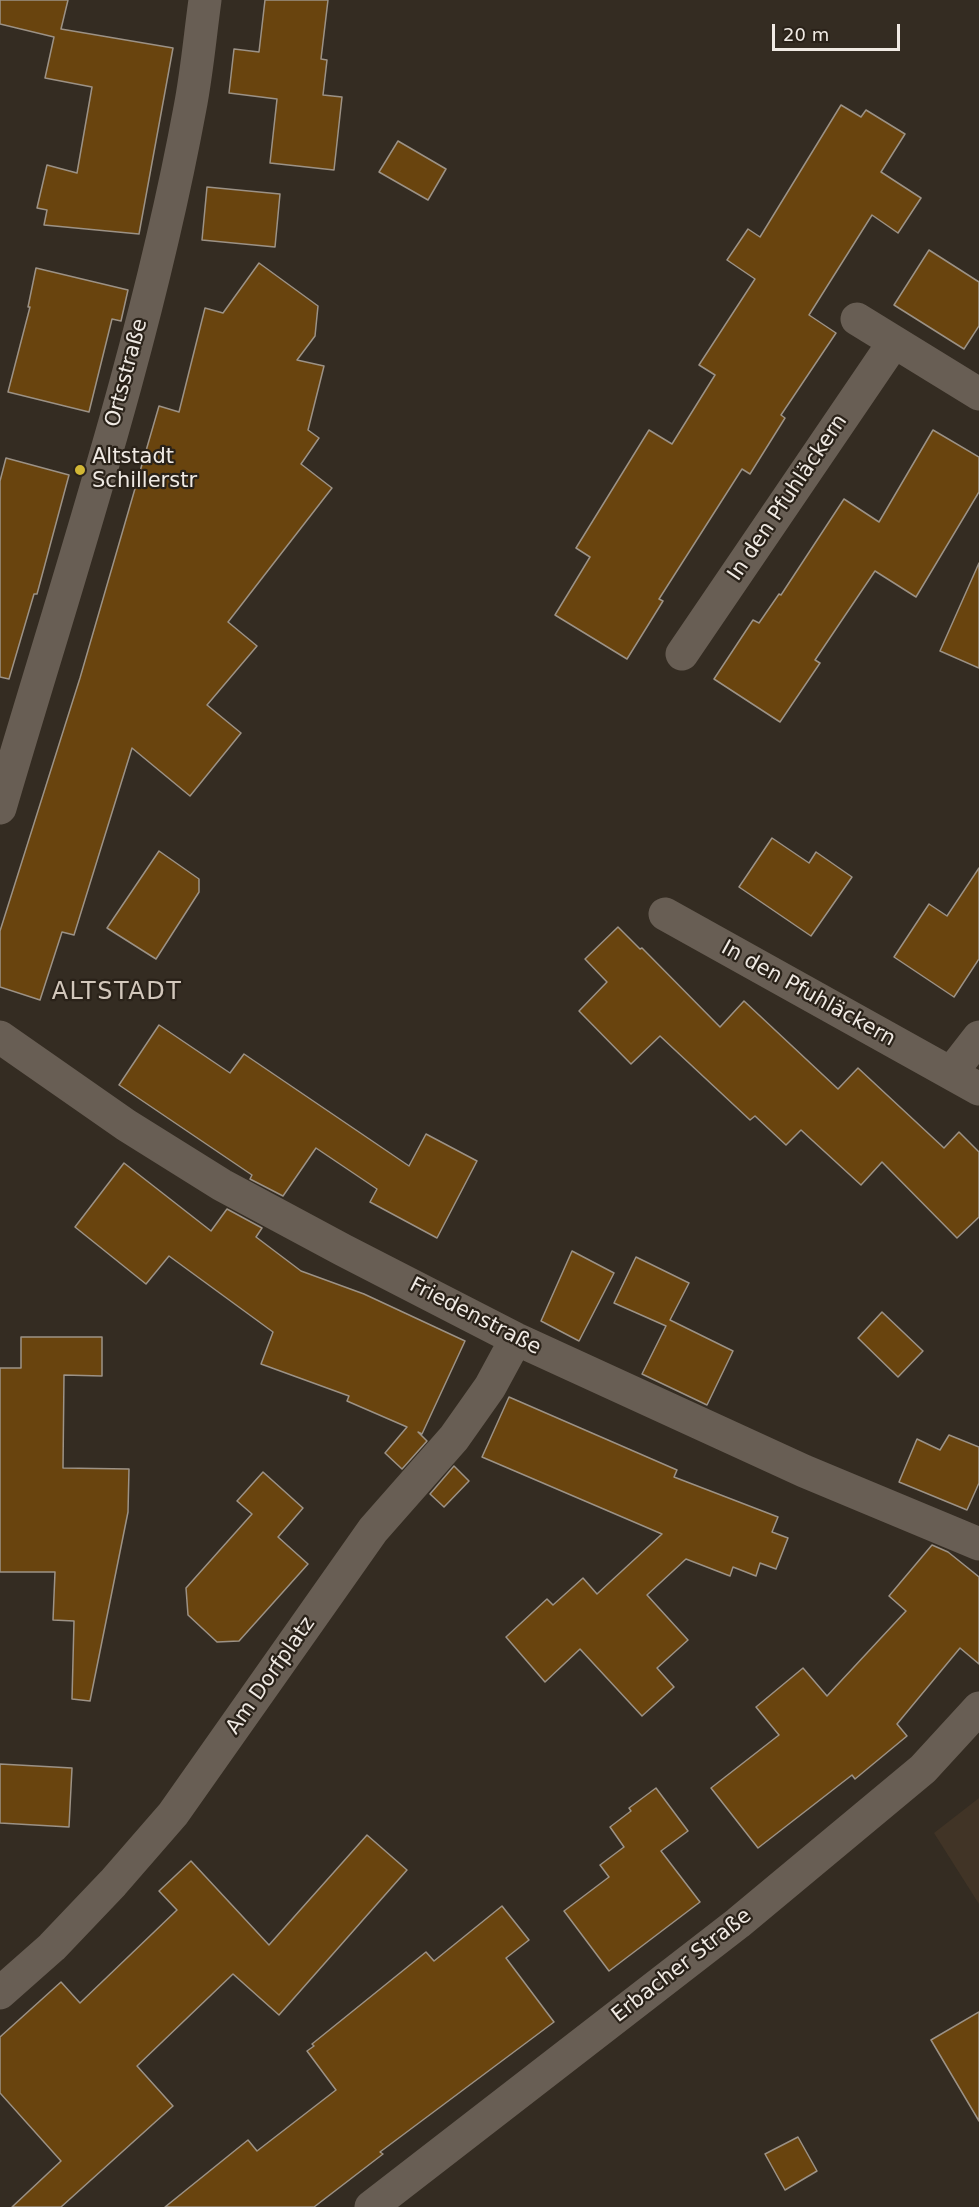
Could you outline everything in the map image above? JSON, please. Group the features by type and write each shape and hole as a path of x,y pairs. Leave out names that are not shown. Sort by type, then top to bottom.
{"street":[{"name":"Ortsstraße","path":"0,808 120,401 166,224 190,106 205,0"},
{"path":"857,320 979,394"},
{"name":"In den Pfuhläckern","path":"682,654 894,342"},
{"name":"In den Pfuhläckern","path":"665,914 979,1089"},
{"name":"Friedenstraße","path":"0,1037 126,1125 222,1185 516,1339 804,1471 979,1545"},
{"path":"951,1073 979,1037"},
{"name":"Am Dorfplatz","path":"0,1993 52,1947 106,1891 173,1814 373,1530 454,1438 490,1387 516,1339"},
{"name":"Erbacher Straße","path":"371,2207 738,1923 923,1769 979,1708"}],"shaded area":[{"path":"979,1798 979,1904 934,1833"}],"building":[{"path":"0,0 68,0 61,29 173,48 139,234 44,225 47,210 37,208 47,165 77,173 92,87 45,78 54,37 0,24"},
{"path":"265,0 328,0 321,59 327,60 323,95 342,97 334,170 270,163 277,99 229,93 234,49 259,52"},
{"path":"841,105 861,117 866,110 905,134 881,172 921,198 898,233 872,215 809,315 836,333 781,415 785,418 750,474 742,469 659,599 663,601 627,659 555,615 590,557 576,548 649,430 672,444 715,375 699,365 755,279 727,260 748,229 760,237"},
{"path":"398,141 446,169 428,200 379,172"},
{"path":"207,187 280,194 275,247 202,240"},
{"path":"929,250 979,282 979,326 964,349 894,305"},
{"path":"259,263 318,306 315,336 297,360 324,366 308,430 319,438 301,464 332,488 228,622 257,646 207,705 241,733 190,796 132,748 74,935 62,932 40,1000 0,987 0,931 80,678 159,406 179,412 205,308 223,313"},
{"path":"36,268 128,290 121,321 112,319 89,412 8,392 30,307 28,307"},
{"path":"933,430 979,457 979,492 916,597 875,571 815,660 820,663 780,722 714,679 753,620 759,623 779,594 781,595 844,499 879,522"},
{"path":"6,458 69,475 37,594 34,594 9,679 0,677 0,481"},
{"path":"979,563 979,668 940,651"},
{"path":"772,838 809,863 816,852 852,877 811,936 739,887"},
{"path":"159,851 199,879 199,892 156,959 107,928"},
{"path":"979,868 979,959 954,997 894,957 929,904 947,916"},
{"path":"618,927 640,949 642,948 720,1027 744,1001 838,1089 858,1068 944,1148 959,1132 979,1152 979,1217 957,1238 882,1162 861,1185 801,1130 786,1145 755,1116 750,1120 660,1036 631,1064 579,1011 607,982 585,959"},
{"path":"159,1025 230,1073 244,1054 409,1166 426,1134 477,1161 437,1238 370,1202 377,1189 316,1148 283,1196 250,1179 252,1175 119,1085"},
{"path":"124,1163 211,1231 227,1209 262,1228 256,1237 301,1271 364,1294 465,1341 422,1434 418,1432 427,1441 402,1469 385,1453 407,1427 347,1401 349,1396 261,1364 273,1332 169,1256 146,1284 75,1227"},
{"path":"572,1251 614,1273 579,1341 541,1321"},
{"path":"636,1257 689,1283 670,1320 733,1351 707,1405 642,1374 666,1326 614,1303"},
{"path":"882,1312 923,1351 898,1377 858,1338"},
{"path":"21,1337 102,1337 102,1376 64,1375 63,1468 129,1469 128,1512 90,1701 72,1699 74,1621 53,1620 55,1572 0,1572 0,1368 21,1368"},
{"path":"509,1397 677,1470 674,1477 778,1517 772,1532 788,1538 776,1569 760,1563 756,1576 733,1567 730,1576 686,1559 647,1595 688,1640 657,1668 674,1687 642,1716 580,1649 545,1682 506,1637 547,1599 553,1605 583,1578 597,1594 662,1534 482,1457"},
{"path":"949,1435 979,1447 979,1483 967,1510 899,1482 917,1439 940,1450"},
{"path":"454,1466 469,1481 444,1507 430,1494"},
{"path":"263,1472 303,1508 278,1537 308,1564 239,1641 217,1642 188,1615 186,1588 252,1514 237,1501"},
{"path":"932,1545 948,1552 979,1577 979,1664 960,1648 897,1724 907,1736 855,1779 852,1775 758,1848 711,1788 779,1735 756,1707 803,1668 827,1696 906,1611 889,1596"},
{"path":"0,1764 72,1768 69,1827 0,1823"},
{"path":"656,1788 688,1831 661,1851 700,1902 609,1971 564,1911 609,1877 600,1865 624,1847 610,1827 631,1811 629,1808"},
{"path":"367,1835 407,1870 279,2015 233,1974 137,2066 173,2106 61,2207 12,2207 61,2161 0,2093 0,2037 61,1982 80,2003 177,1910 159,1891 191,1861 269,1945"},
{"path":"502,1906 529,1940 506,1958 554,2022 380,2152 383,2154 314,2207 165,2207 248,2140 257,2151 336,2090 307,2051 314,2046 312,2044 426,1952 434,1961"},
{"path":"979,2012 979,2121 931,2040"},
{"path":"798,2137 817,2171 785,2190 765,2154"}],"place":[{"name":"Altstadt Schillerstr","path":"80,470"}],"district":[{"name":"ALTSTADT","path":"117,993"}]}
